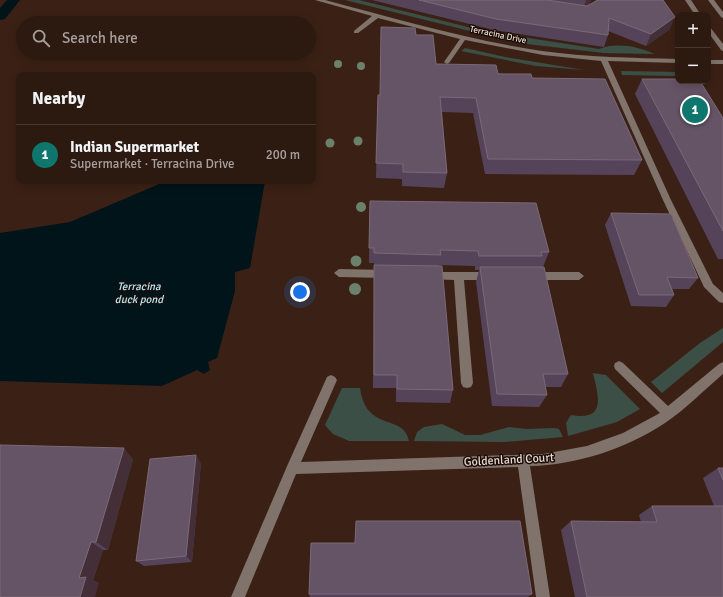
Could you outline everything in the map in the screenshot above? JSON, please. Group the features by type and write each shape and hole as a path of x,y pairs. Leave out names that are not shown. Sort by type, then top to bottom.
{"street":[{"name":"Terracina Drive","path":"318,0 464,37 526,50 604,59 675,61"},
{"path":"688,0 696,12"},
{"path":"711,0 723,16"},
{"path":"356,32 378,15"},
{"path":"711,32 723,49"},
{"path":"446,62 464,37"},
{"path":"604,59 667,200 709,288 723,299"},
{"path":"711,62 723,62"},
{"path":"339,273 397,275"},
{"path":"420,275 504,276"},
{"path":"459,276 467,383"},
{"path":"527,276 579,276"},
{"path":"619,366 668,413"},
{"name":"Goldenland Court","path":"292,468 543,460 587,452 627,437 661,419 723,367"},
{"path":"238,597 331,380"},
{"path":"523,461 543,597"}],"green space":[{"path":"345,0 359,0 484,31 599,49 619,45 627,46 654,54 604,53 518,43"},
{"path":"465,48 505,57 584,70 536,66 461,51"},
{"path":"621,71 675,72 675,76 622,75"},
{"path":"723,328 723,342 662,393 651,382 700,343"},
{"path":"593,373 606,375 640,409 617,422 568,436 566,423 571,415 582,416 590,414 595,411 597,406 598,399"},
{"path":"342,388 360,388 364,402 369,411 377,417 400,427 406,433 409,441 349,441 333,434 325,425"},
{"path":"442,424 465,435 480,435 509,427 526,429 554,428 559,429 563,437 504,442 414,441 417,432 424,427"}],"water":[{"name":"Terracina duck pond","path":"264,184 250,268 235,272 235,291 217,358 208,362 210,370 204,374 197,370 162,386 0,381 0,233 70,222 157,185"}],"building":[{"path":"419,0 547,0 587,6 598,0 663,0 675,17 651,34 609,18 608,35 496,19"},
{"path":"381,27 415,28 416,35 433,35 436,64 496,65 498,74 531,74 532,78 605,79 642,160 488,159 476,98 440,97 447,173 403,172 403,164 376,163 378,95 380,95"},
{"path":"642,79 675,79 675,84 702,84 723,118 723,231"},
{"path":"370,201 536,203 549,252 541,252 542,256 479,256 478,251 440,250 441,255 374,253 374,248 369,248"},
{"path":"611,213 671,214 698,278 667,277 674,295 639,295"},
{"path":"374,265 442,266 453,390 397,389 397,375 374,375"},
{"path":"480,267 544,267 568,374 543,374 547,395 497,394"},
{"path":"0,445 124,448 96,542 91,542 79,578 86,577 80,597 0,597"},
{"path":"196,455 186,556 136,561 150,459"},
{"path":"718,468 723,468 723,480"},
{"path":"652,506 723,506 723,597 587,597 571,521 657,522"},
{"path":"356,521 520,521 532,594 309,594 311,543 355,543"}],"waterway":[{"path":"0,16 14,0"}],"place":[{"name":"Indian Supermarket","path":"695,110"}]}
